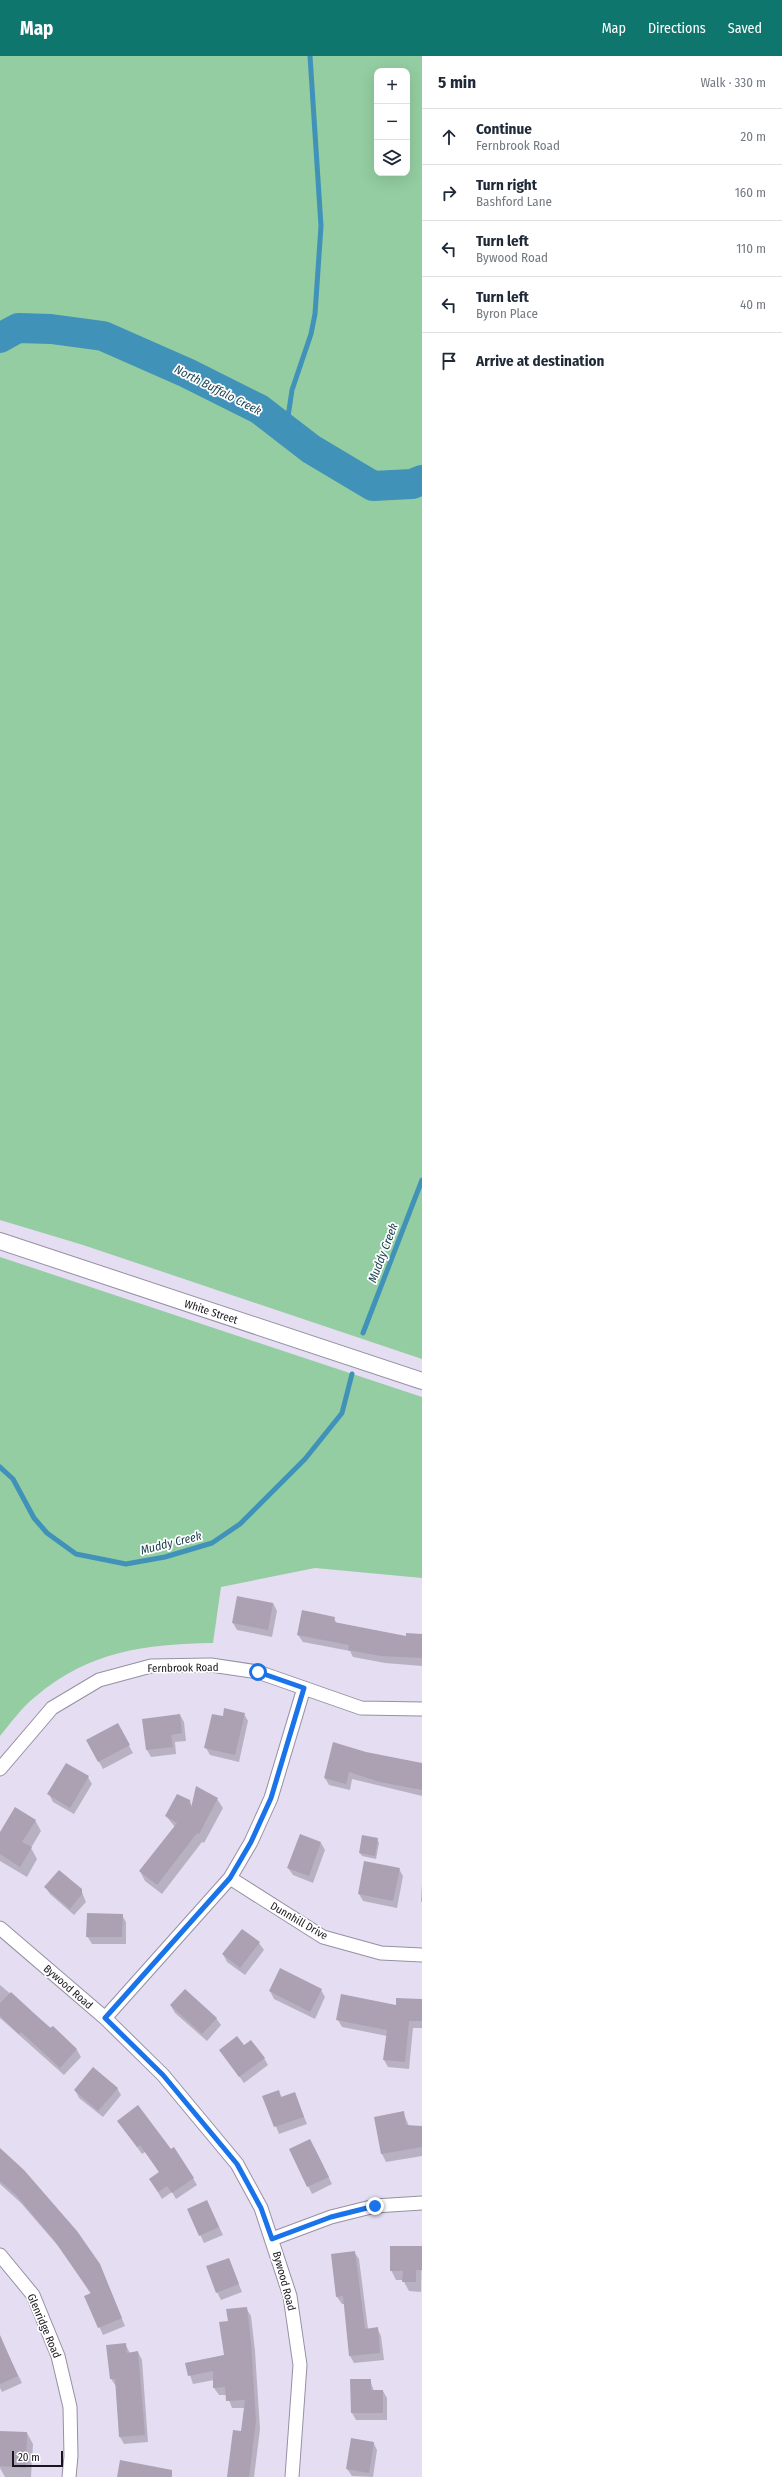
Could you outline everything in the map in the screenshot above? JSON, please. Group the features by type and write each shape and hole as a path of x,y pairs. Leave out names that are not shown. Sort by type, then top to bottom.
{"street":[{"name":"White Street","path":"0,1242 422,1380"},
{"name":"Fernbrook Road","path":"0,1769 52,1708 98,1680 151,1666 212,1665 258,1672 361,1708 422,1710"},
{"path":"105,2018 230,1878 251,1842 271,1798 304,1688"},
{"name":"Dunnhill Drive","path":"230,1878 323,1937 382,1953 422,1956"},
{"name":"Bywood Road","path":"0,1928 105,2018 163,2075 237,2164 261,2208 290,2296 300,2365 292,2477"},
{"path":"272,2239 331,2217 375,2206 422,2203"},
{"name":"Glenridge Road","path":"0,2255 33,2295 58,2356 70,2407 72,2456 69,2477"}],"green space":[{"path":"0,56 422,56 422,1359 83,1245 0,1220"},
{"path":"0,1257 422,1397 422,1578 315,1568 221,1587 213,1643 164,1645 141,1648 97,1660 76,1669 55,1682 30,1701 0,1736"}],"building":[{"path":"237,1596 273,1603 268,1630 232,1623"},
{"path":"302,1610 335,1617 334,1622 406,1636 406,1633 422,1634 422,1658 381,1656 348,1650 349,1645 297,1635"},
{"path":"224,1708 245,1713 235,1755 204,1748 212,1714 223,1716"},
{"path":"180,1714 182,1733 171,1735 173,1747 146,1750 142,1719"},
{"path":"118,1723 130,1745 98,1762 86,1740"},
{"path":"333,1742 366,1752 422,1763 422,1790 380,1782 349,1772 346,1784 324,1778"},
{"path":"66,1763 89,1776 70,1808 47,1794"},
{"path":"196,1786 218,1798 199,1834 197,1833 157,1885 139,1871 177,1823 165,1816 177,1794 190,1800 191,1808"},
{"path":"15,1807 36,1820 22,1842 32,1847 20,1867 0,1854 0,1832"},
{"path":"300,1834 321,1842 309,1876 287,1868"},
{"path":"362,1835 378,1838 375,1856 359,1853"},
{"path":"364,1861 400,1868 393,1901 358,1894"},
{"path":"59,1870 82,1889 82,1894 70,1909 44,1887"},
{"path":"87,1913 123,1914 122,1937 86,1937"},
{"path":"242,1929 260,1942 240,1968 222,1954"},
{"path":"280,1968 322,1989 310,2012 269,1991"},
{"path":"185,1989 217,2018 202,2034 170,2005"},
{"path":"11,1992 50,2028 53,2026 77,2049 60,2068 21,2032 19,2034 0,2016 0,2003"},
{"path":"341,1994 396,2005 396,1998 422,1999 422,2021 409,2021 405,2062 383,2060 387,2030 336,2020"},
{"path":"237,2036 244,2045 251,2040 265,2058 239,2077 219,2050"},
{"path":"93,2067 118,2088 98,2111 74,2090"},
{"path":"279,2090 281,2097 295,2092 304,2117 274,2127 262,2096"},
{"path":"138,2105 171,2149 174,2147 194,2178 172,2193 167,2186 158,2192 149,2179 159,2172 140,2145 137,2147 117,2121"},
{"path":"404,2111 406,2125 422,2126 422,2147 381,2154 374,2117"},
{"path":"310,2139 329,2177 307,2187 289,2149"},
{"path":"0,2148 24,2170 77,2231 100,2264 122,2318 98,2328 84,2296 91,2293 54,2240 16,2195 0,2181"},
{"path":"207,2200 219,2227 199,2236 187,2209"},
{"path":"390,2246 422,2246 422,2270 416,2270 416,2282 402,2282 403,2271 390,2271"},
{"path":"355,2251 365,2329 378,2327 380,2353 349,2356 343,2296 336,2297 331,2254"},
{"path":"229,2258 239,2284 216,2293 206,2266"},
{"path":"247,2307 256,2421 249,2477 227,2477 233,2430 241,2431 245,2400 226,2401 225,2387 213,2388 213,2371 188,2376 185,2363 224,2355 219,2322 228,2321 226,2309"},
{"path":"0,2335 18,2376 0,2384"},
{"path":"126,2343 127,2353 138,2351 145,2435 119,2437 115,2379 110,2379 106,2345"},
{"path":"350,2379 371,2379 371,2390 383,2390 383,2413 351,2413"},
{"path":"0,2431 27,2432 26,2468 0,2466"},
{"path":"351,2438 374,2442 369,2473 346,2469"},
{"path":"120,2460 172,2470 172,2477 117,2477"}],"waterway":[{"path":"286,430 292,390 311,334 315,314 321,226 310,56"},
{"name":"North Buffalo Creek","path":"0,338 18,328 51,329 103,336 187,373 259,409 311,449 373,486 412,484 422,480"},
{"name":"Muddy Creek","path":"363,1333 422,1180"},
{"name":"Muddy Creek","path":"0,1467 13,1479 34,1518 47,1533 76,1554 126,1564 165,1557 212,1543 240,1524 305,1459 342,1413 352,1374"}],"route":[{"path":"258,1672 304,1688 271,1798 251,1842 230,1878 105,2018 163,2075 237,2164 261,2208 272,2239 331,2217 375,2206"}]}
